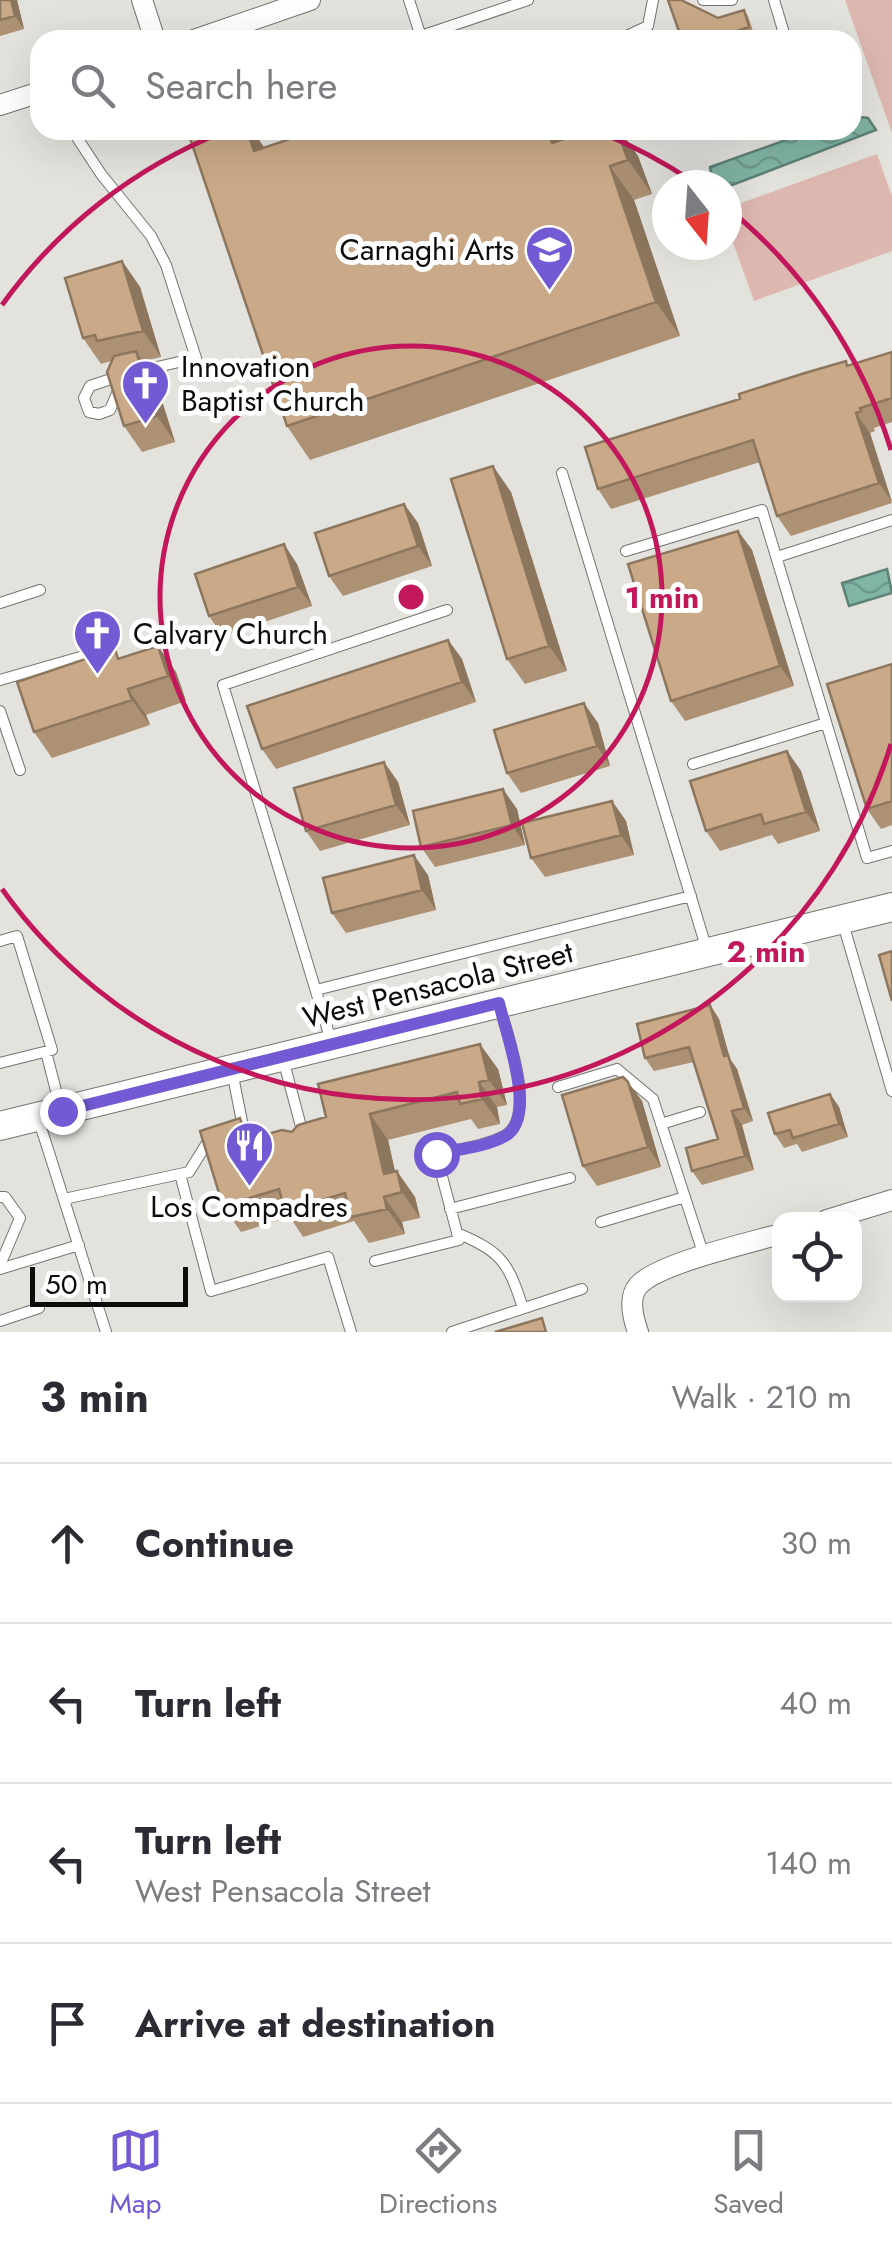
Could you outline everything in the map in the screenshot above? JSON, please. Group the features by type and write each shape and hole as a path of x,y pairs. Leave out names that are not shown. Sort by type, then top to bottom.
{"main road":[{"name":"West Pensacola Street","path":"1,1120 50,1114 892,907"}],"street":[{"path":"142,0 152,30"},
{"path":"223,30 310,0"},
{"path":"0,105 30,95"},
{"path":"853,1212 892,1200"},
{"path":"638,1332 632,1298 636,1288 648,1278 668,1268 772,1236"}],"lane":[{"path":"409,0 419,30"},
{"path":"444,30 528,0"},
{"path":"639,30 648,26 653,0"},
{"path":"703,0 732,0"},
{"path":"774,0 783,30"},
{"path":"79,140 151,236 166,266 196,358 126,374 90,386 84,398 89,412 110,410 126,374"},
{"path":"562,473 708,952"},
{"path":"626,551 762,510 867,858 892,851"},
{"path":"777,557 892,520"},
{"path":"0,603 40,590"},
{"path":"332,1044 222,685 447,610"},
{"path":"0,680 105,650"},
{"path":"0,710 6,747 20,770"},
{"path":"693,764 826,722"},
{"path":"316,990 691,896"},
{"path":"842,919 892,1091"},
{"path":"0,941 17,936 52,1050 0,1064"},
{"path":"374,1261 459,1240 436,1154 503,1138 518,1124 522,1099 499,1003"},
{"path":"46,1052 50,1114 64,1199 106,1332"},
{"path":"283,1057 307,1150"},
{"path":"558,1087 617,1069 653,1099 704,1257"},
{"path":"64,1199 189,1172 207,1143 245,1132 232,1070"},
{"path":"662,1124 700,1112"},
{"path":"180,1174 210,1291 328,1257 351,1332"},
{"path":"450,1209 570,1178"},
{"path":"0,1197 5,1196 20,1218 0,1267"},
{"path":"601,1222 685,1197"},
{"path":"456,1233 487,1246 502,1260 512,1275 522,1308"},
{"path":"0,1267 78,1245"},
{"path":"452,1332 582,1289"},
{"path":"0,1321 39,1308"}],"shaded area":[{"path":"845,0 892,0 892,133 862,48 862,30 856,30"},
{"path":"877,154 892,196 892,251 754,301 739,260 742,203"}],"water":[{"path":"862,117 868,118 876,130 862,135"},
{"path":"786,140 850,140 742,181 742,170 711,170"},
{"path":"887,569 892,593 849,606 842,583"}],"building":[{"path":"0,0 11,0 15,16 0,20"},
{"path":"668,0 681,0 718,18 744,10 749,27 740,30 678,30"},
{"path":"191,140 250,140 254,151 287,140 621,140 628,160 610,166 656,302 287,426"},
{"path":"122,261 143,331 97,341 95,335 83,338 65,278"},
{"path":"136,351 157,416 124,426 107,372 114,356"},
{"path":"892,352 892,398 860,408 856,413 879,483 777,516 753,440 598,489 585,447 740,399 739,394 805,373 846,361 847,366"},
{"path":"493,466 549,646 507,659 451,479"},
{"path":"404,504 418,546 329,576 315,533"},
{"path":"738,531 780,666 671,701 628,564"},
{"path":"284,544 298,587 209,616 195,574"},
{"path":"448,640 462,682 262,749 247,706"},
{"path":"158,646 168,676 128,689 132,700 34,732 17,682 115,649 118,659"},
{"path":"892,664 892,801 867,809 827,684"},
{"path":"584,703 597,746 507,773 494,730"},
{"path":"787,751 806,812 764,824 761,814 706,831 690,781"},
{"path":"384,762 396,805 306,831 294,788"},
{"path":"503,789 512,825 421,847 413,811"},
{"path":"612,801 621,835 531,858 522,823"},
{"path":"414,855 422,890 332,913 323,878"},
{"path":"892,951 892,1001 879,955"},
{"path":"710,1005 744,1108 732,1111 745,1156 692,1171 686,1148 718,1139 689,1047 645,1058 637,1024"},
{"path":"480,1044 489,1080 479,1082 482,1099 460,1104 457,1092 370,1114 384,1174 397,1171 402,1192 384,1197 387,1209 351,1217 345,1193 285,1211 279,1189 223,1206 200,1131 240,1118 246,1140 282,1130 292,1132 298,1125 326,1117 318,1084"},
{"path":"623,1077 628,1082 648,1147 583,1166 562,1095"},
{"path":"830,1094 839,1124 793,1138 790,1130 775,1134 768,1113"},
{"path":"542,1318 546,1332 495,1332"}],"place":[{"name":"Carnaghi Arts","path":"549,292"},
{"name":"Innovation Baptist Church","path":"146,426"},
{"name":"Calvary Church","path":"98,676"},
{"name":"Los Compadres","path":"249,1188"}],"route":[{"path":"62,1111 499,1003 522,1099 518,1124 503,1138 436,1154"}]}
